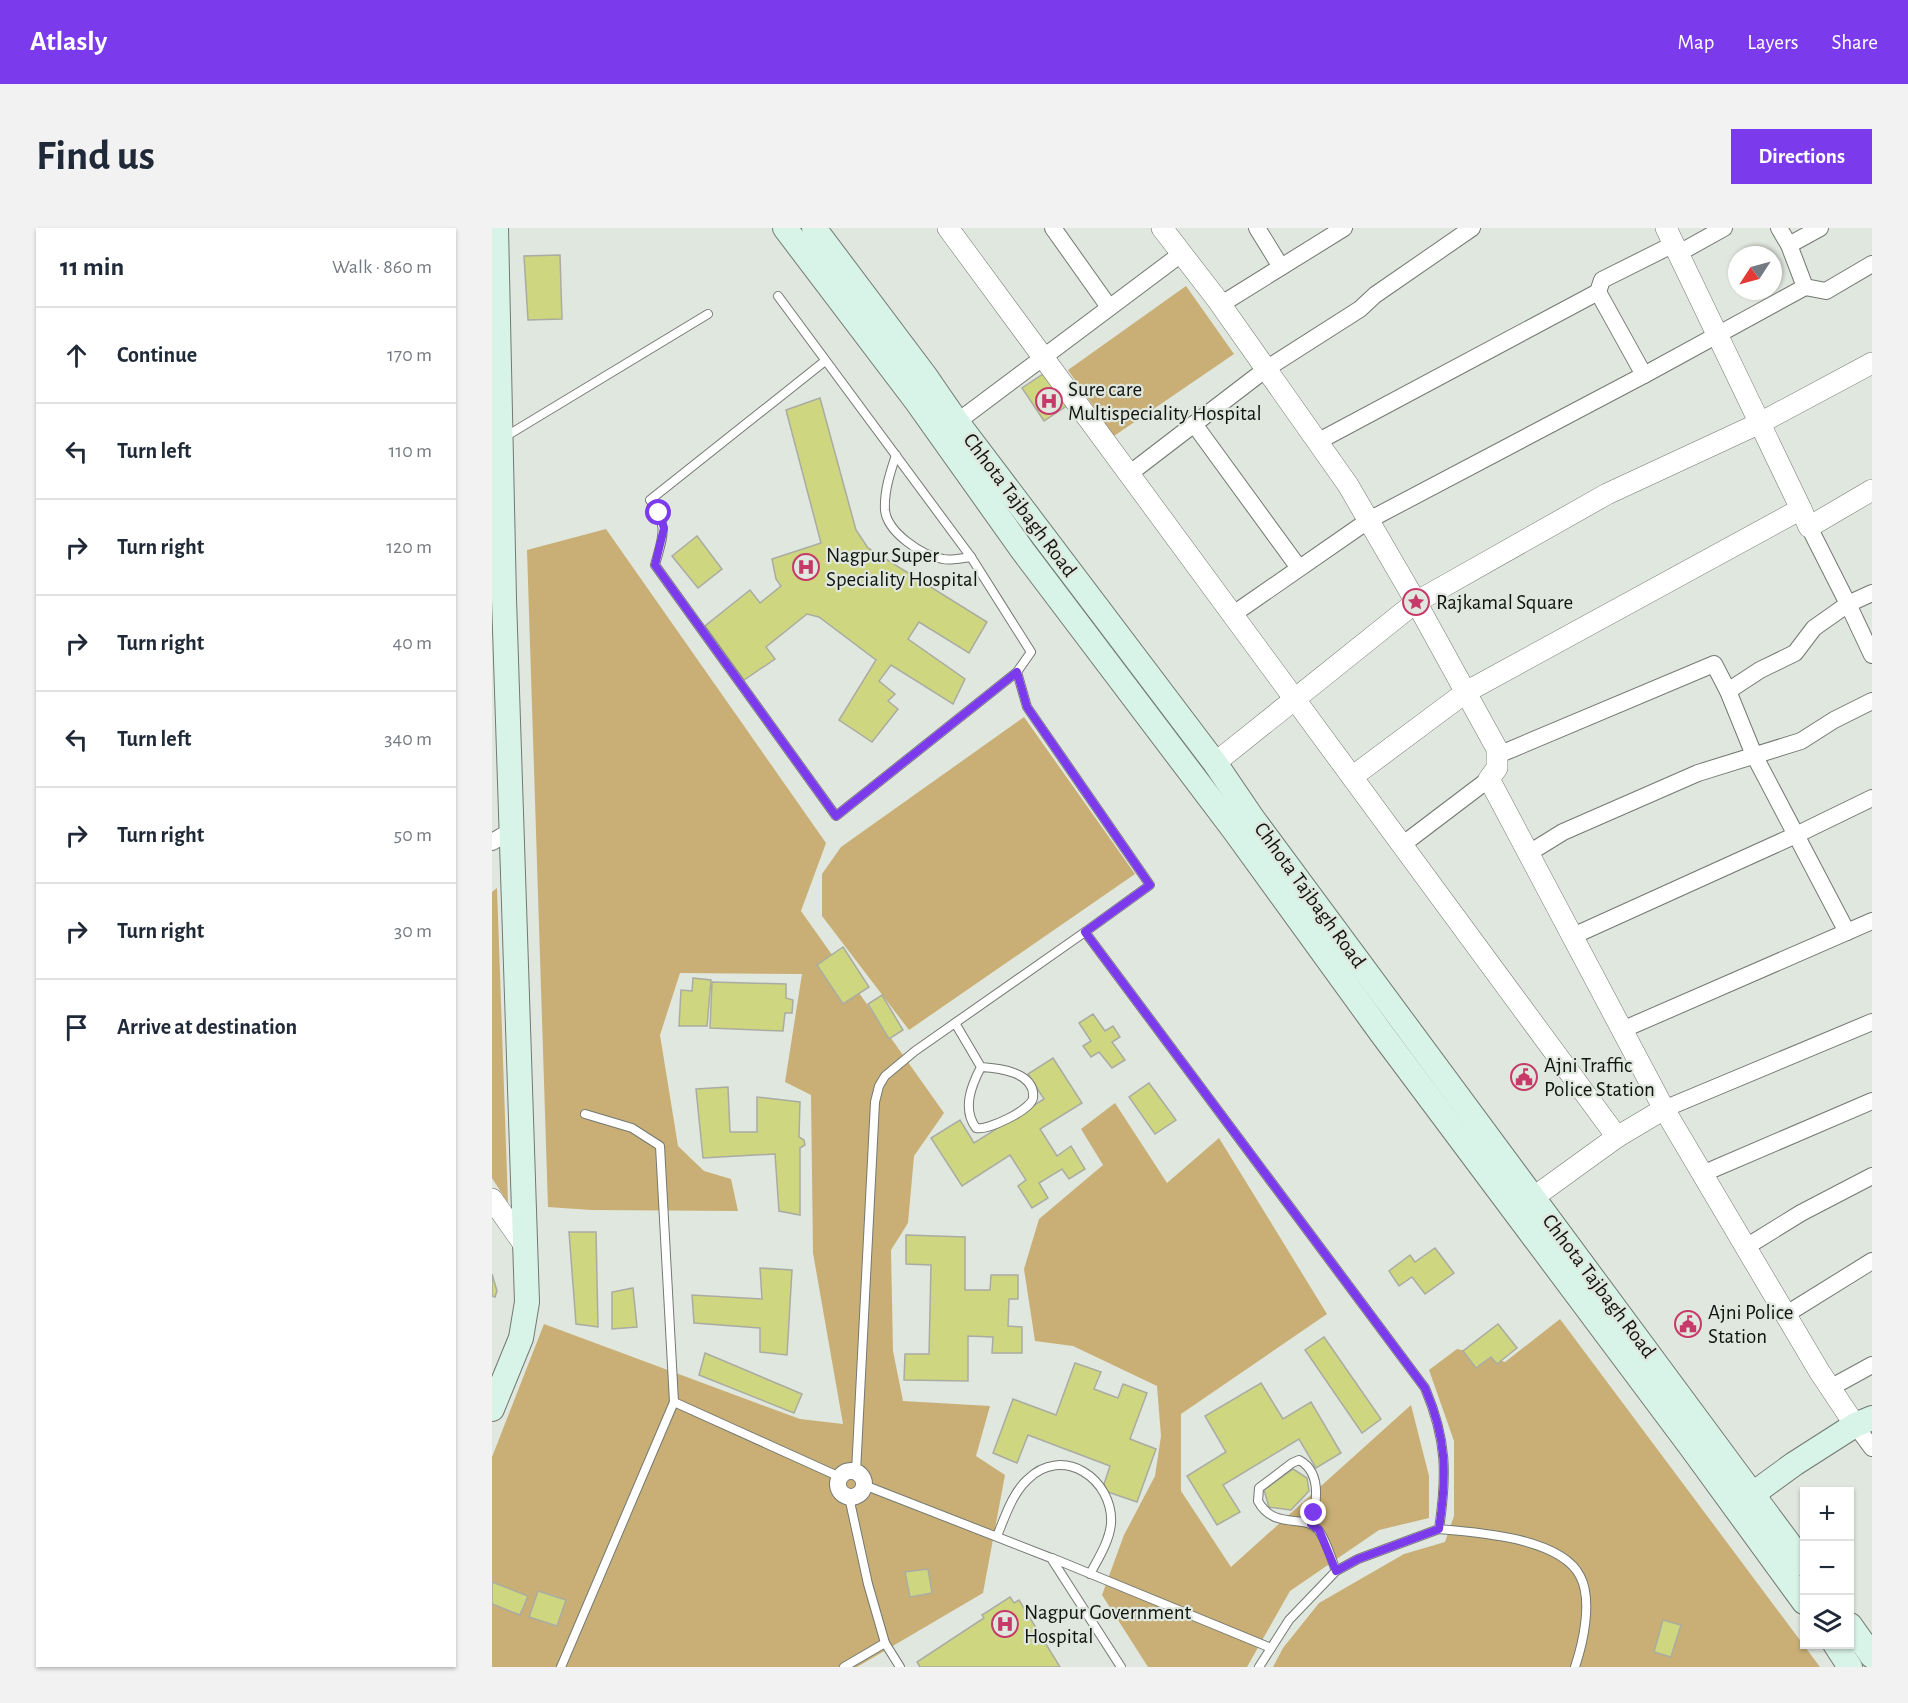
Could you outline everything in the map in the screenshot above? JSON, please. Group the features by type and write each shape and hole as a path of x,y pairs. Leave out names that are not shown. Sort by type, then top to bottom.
{"main road":[{"path":"492,1373 508,1333 523,1242 496,228"},
{"path":"785,228 946,425 1023,551 1196,778 1402,1062 1744,1500 1800,1595"},
{"name":"Chhota Tajbagh Road","path":"814,228 926,376 946,425 1215,763 1253,819 1534,1197 1744,1500 1800,1560"},
{"path":"492,565 498,838 511,1119 527,1302 521,1338 492,1409"},
{"path":"1196,778 1215,763"},
{"path":"1744,1500 1863,1421"},
{"path":"1854,1631 1872,1656"},
{"path":"1838,1649 1851,1667"}],"street":[{"path":"948,228 1617,1137"},
{"path":"1053,228 1109,307"},
{"path":"1162,228 1220,305 1348,485 1497,749 1497,768 1490,779 1402,845"},
{"path":"1257,228 1281,267"},
{"path":"1220,305 1344,228"},
{"path":"1129,474 1266,369 1360,309 1376,294 1472,228"},
{"path":"1317,442 1598,292 1602,280 1673,242 1724,228"},
{"path":"1779,228 1789,245 1805,287"},
{"path":"1789,245 1820,228"},
{"path":"1673,242 1872,655"},
{"path":"946,425 1181,254"},
{"path":"1232,615 1368,520 1644,375 1805,287 1826,291 1872,264"},
{"path":"1598,292 1644,375"},
{"path":"1215,763 1416,602 1607,494 1760,423 1872,363"},
{"path":"1194,424 1299,568"},
{"path":"1352,777 1466,692 1805,518 1872,490"},
{"path":"1728,691 1760,670 1795,653 1814,628 1848,604 1872,593"},
{"path":"1498,755 1714,664 1728,691 1754,755 1847,932"},
{"path":"1529,853 1563,832 1688,778 1801,741 1834,720 1872,701"},
{"path":"1490,779 1664,1109 1830,1388 1863,1421 1872,1448"},
{"path":"1573,936 1872,798"},
{"path":"1622,1030 1872,921"},
{"path":"1534,1197 1617,1137 1664,1109 1872,1022"},
{"path":"1702,1174 1872,1101"},
{"path":"1746,1247 1801,1213 1872,1176"},
{"path":"492,1200 523,1242"},
{"path":"1785,1314 1872,1262"},
{"path":"1830,1388 1872,1365"},
{"path":"849,1497 861,1493 853,1478"}],"lane":[{"path":"778,296 971,557 1031,652 1017,672 836,816 655,565 664,528 659,513 650,500 825,361"},
{"path":"501,440 708,314"},
{"path":"896,455 887,484 885,513 896,533 923,553 944,560 971,557"},
{"path":"853,1478 875,1102 879,1086 885,1076 915,1051 1150,885 1027,707 1017,672"},
{"path":"1085,932 1425,1388 1436,1413 1443,1448 1445,1470 1439,1529"},
{"path":"955,1023 981,1066"},
{"path":"981,1066 1016,1073 1024,1078 1033,1097 1030,1103 1014,1115 981,1130 970,1121 968,1112 975,1077 981,1066"},
{"path":"561,1667 674,1402 660,1146 632,1128 585,1114"},
{"path":"674,1402 853,1478 1271,1648"},
{"path":"1311,1524 1317,1492 1312,1470 1299,1460 1259,1488 1258,1501 1267,1514 1274,1518 1311,1524 1319,1530 1336,1571"},
{"path":"997,1536 1019,1489 1028,1478 1053,1465 1064,1464 1077,1468 1090,1475 1108,1502 1110,1514 1111,1526 1106,1543 1090,1575"},
{"path":"849,1497 868,1584 885,1643 900,1667"},
{"path":"1260,1667 1288,1620 1336,1571 1358,1559 1439,1529 1524,1540 1572,1563 1581,1577 1585,1592 1585,1622 1575,1667"},
{"path":"1051,1558 1121,1667"},
{"path":"844,1667 885,1643"}],"shaded area":[{"path":"1186,286 1234,354 1114,436 1068,370"},
{"path":"606,529 826,843 801,911 944,1113 914,1156 908,1223 891,1250 893,1351 903,1401 990,1406 976,1456 1005,1475 983,1593 857,1667 492,1667 492,1457 544,1324 800,1419 843,1424 813,1253 811,1095 785,1082 802,974 680,973 660,1035 678,1146 704,1171 731,1179 738,1211 591,1210 548,1207 527,550"},
{"path":"1024,717 1135,874 909,1030 822,916 822,874 841,847"},
{"path":"497,888 508,1203 492,1178 492,892"},
{"path":"1115,1103 1167,1183 1219,1138 1327,1314 1181,1414 1181,1491 1231,1567 1411,1405 1429,1476 1429,1518 1379,1530 1290,1591 1247,1667 1148,1667 1102,1595 1124,1535 1155,1476 1161,1436 1157,1386 1073,1346 1035,1341 1024,1269 1039,1219 1103,1165 1081,1129"},
{"path":"1560,1319 1800,1640 1800,1649 1807,1649 1820,1667 1273,1667 1283,1648 1319,1603 1404,1554 1445,1542 1454,1516 1454,1441 1429,1370 1457,1349 1505,1362"}],"building":[{"path":"560,255 562,319 528,320 524,256"},
{"path":"1049,370 1071,403 1044,421 1022,388"},
{"path":"820,398 856,530 868,548 987,622 969,653 919,622 908,639 965,679 953,704 891,665 879,681 895,694 888,701 898,709 872,742 839,720 876,660 819,617 807,614 766,647 775,659 744,680 705,626 750,590 760,603 781,586 776,579 772,559 821,543 786,410"},
{"path":"697,536 722,569 698,588 672,556"},
{"path":"843,947 869,987 843,1004 817,965"},
{"path":"693,978 711,980 707,1026 679,1026 681,990 692,991"},
{"path":"712,982 786,984 786,998 793,1000 792,1013 785,1013 783,1031 710,1028"},
{"path":"882,995 903,1030 889,1039 868,1004"},
{"path":"1093,1014 1105,1031 1113,1026 1120,1037 1112,1042 1125,1060 1112,1068 1099,1052 1091,1057 1083,1046 1091,1041 1079,1023"},
{"path":"1053,1058 1082,1103 1040,1129 1057,1156 1071,1146 1085,1169 1069,1179 1062,1169 1039,1183 1048,1198 1032,1208 1018,1186 1026,1180 1010,1155 962,1186 931,1138 960,1120 974,1143 1044,1099 1028,1074"},
{"path":"1149,1083 1176,1120 1155,1134 1129,1097"},
{"path":"728,1087 730,1132 757,1132 757,1097 800,1102 799,1137 804,1140 805,1145 800,1148 800,1215 779,1211 775,1154 703,1158 696,1089"},
{"path":"569,1232 596,1232 598,1327 576,1324"},
{"path":"906,1235 965,1237 965,1290 990,1290 991,1275 1018,1275 1018,1299 1009,1299 1008,1326 1022,1327 1022,1353 992,1353 993,1337 968,1336 968,1381 904,1380 905,1354 929,1354 931,1265 906,1264"},
{"path":"1435,1248 1454,1273 1425,1294 1412,1277 1399,1286 1389,1271 1410,1255 1415,1262"},
{"path":"760,1268 792,1270 787,1355 760,1352 760,1328 694,1323 692,1295 762,1299"},
{"path":"492,1274 497,1291 495,1297 492,1296"},
{"path":"633,1288 637,1327 612,1329 612,1292"},
{"path":"1498,1324 1517,1348 1497,1364 1491,1357 1476,1368 1463,1351"},
{"path":"1324,1337 1381,1419 1362,1433 1305,1350"},
{"path":"705,1353 802,1394 794,1413 699,1375"},
{"path":"1075,1363 1101,1372 1094,1389 1118,1398 1123,1384 1147,1393 1130,1439 1156,1449 1137,1502 1102,1490 1110,1466 1028,1435 1017,1463 993,1453 1013,1399 1056,1415"},
{"path":"1261,1383 1283,1419 1311,1402 1341,1453 1316,1468 1299,1439 1223,1485 1240,1512 1217,1525 1187,1476 1226,1452 1205,1416"},
{"path":"1293,1469 1307,1478 1309,1491 1291,1510 1269,1507 1264,1490"},
{"path":"928,1569 932,1593 910,1597 905,1572"},
{"path":"492,1582 528,1596 520,1615 492,1604"},
{"path":"538,1591 566,1600 557,1626 529,1617"},
{"path":"1010,1597 1014,1603 1019,1600 1060,1667 920,1667 917,1662 984,1618 982,1615"},
{"path":"1663,1620 1681,1625 1671,1657 1654,1652"}],"place":[{"name":"Sure care Multispeciality Hospital","path":"1049,401"},
{"name":"Nagpur Super Speciality Hospital","path":"806,567"},
{"name":"Rajkamal Square","path":"1416,602"},
{"name":"Ajni Traffic Police Station","path":"1524,1077"},
{"name":"Ajni Police Station","path":"1688,1324"},
{"name":"Nagpur Government Hospital","path":"1005,1624"}],"route":[{"path":"659,513 664,528 655,565 836,816 1017,672 1027,707 1150,885 1085,932 1425,1388 1436,1413 1441,1433 1445,1470 1439,1529 1358,1559 1336,1571 1319,1530 1311,1524 1314,1513"}]}
